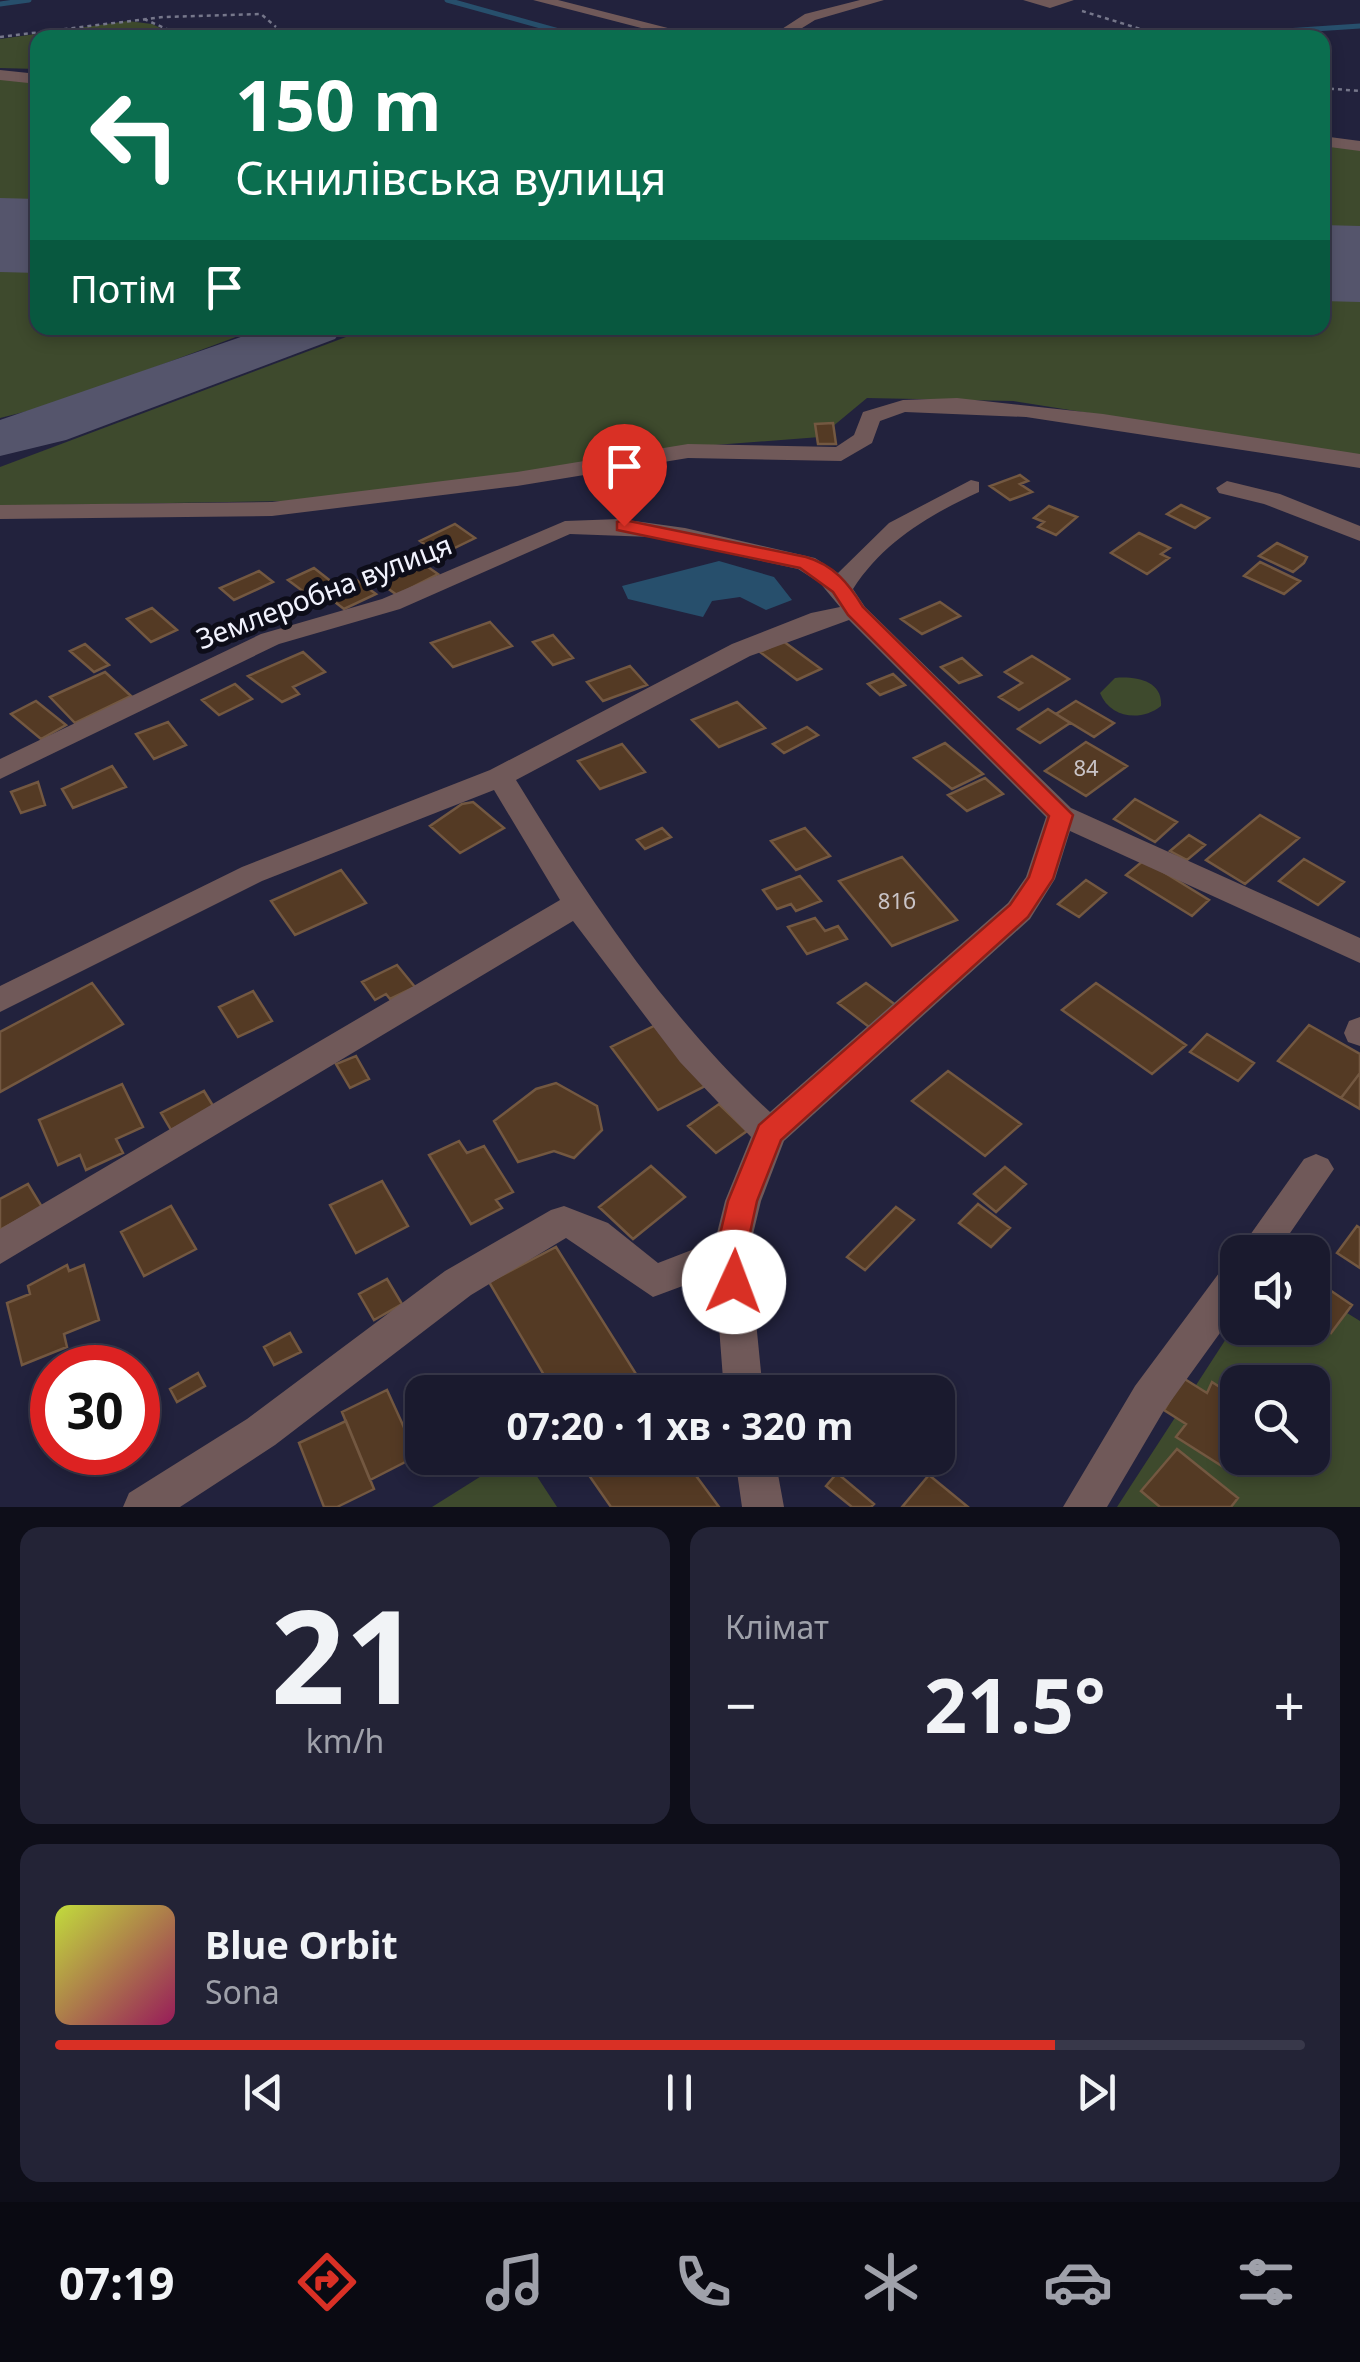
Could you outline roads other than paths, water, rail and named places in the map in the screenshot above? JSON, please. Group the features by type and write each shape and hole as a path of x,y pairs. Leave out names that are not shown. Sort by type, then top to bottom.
{"street":[{"path":"540,0 666,30"},
{"path":"788,30 810,17 877,0"},
{"path":"1030,0 1050,4 1067,0"},
{"path":"0,75 30,78"},
{"path":"1330,143 1360,146"},
{"path":"0,512 272,508 518,479 688,451 841,454 864,438 871,418 894,406 1022,410 1360,460"},
{"path":"0,1000 252,874 500,778 741,650 806,623 848,600 850,572 895,529 970,487"},
{"path":"1226,488 1272,499 1360,534"},
{"name":"Землеробна вулиця","path":"0,770 270,639 391,604 566,528 590,522 624,526 806,563 848,600 1062,815 1360,952"},
{"path":"500,778 577,904 696,1057 732,1099 770,1133"},
{"path":"742,1375 731,1251 743,1201 770,1133 1019,911 1040,879 1062,815"},
{"path":"0,1248 577,904"},
{"path":"1268,1235 1316,1170"},
{"path":"144,1507 261,1432 458,1284 564,1221 595,1234 653,1281 731,1251"},
{"path":"1084,1507 1149,1399 1220,1302"},
{"path":"757,1475 763,1507"}],"water":[{"path":"719,561 774,577 792,600 766,610 740,597 712,601 703,617 628,599 622,586"}],"waterway":[{"path":"0,4 29,0"},
{"path":"447,0 555,30"},
{"path":"1299,30 1360,26"}]}
